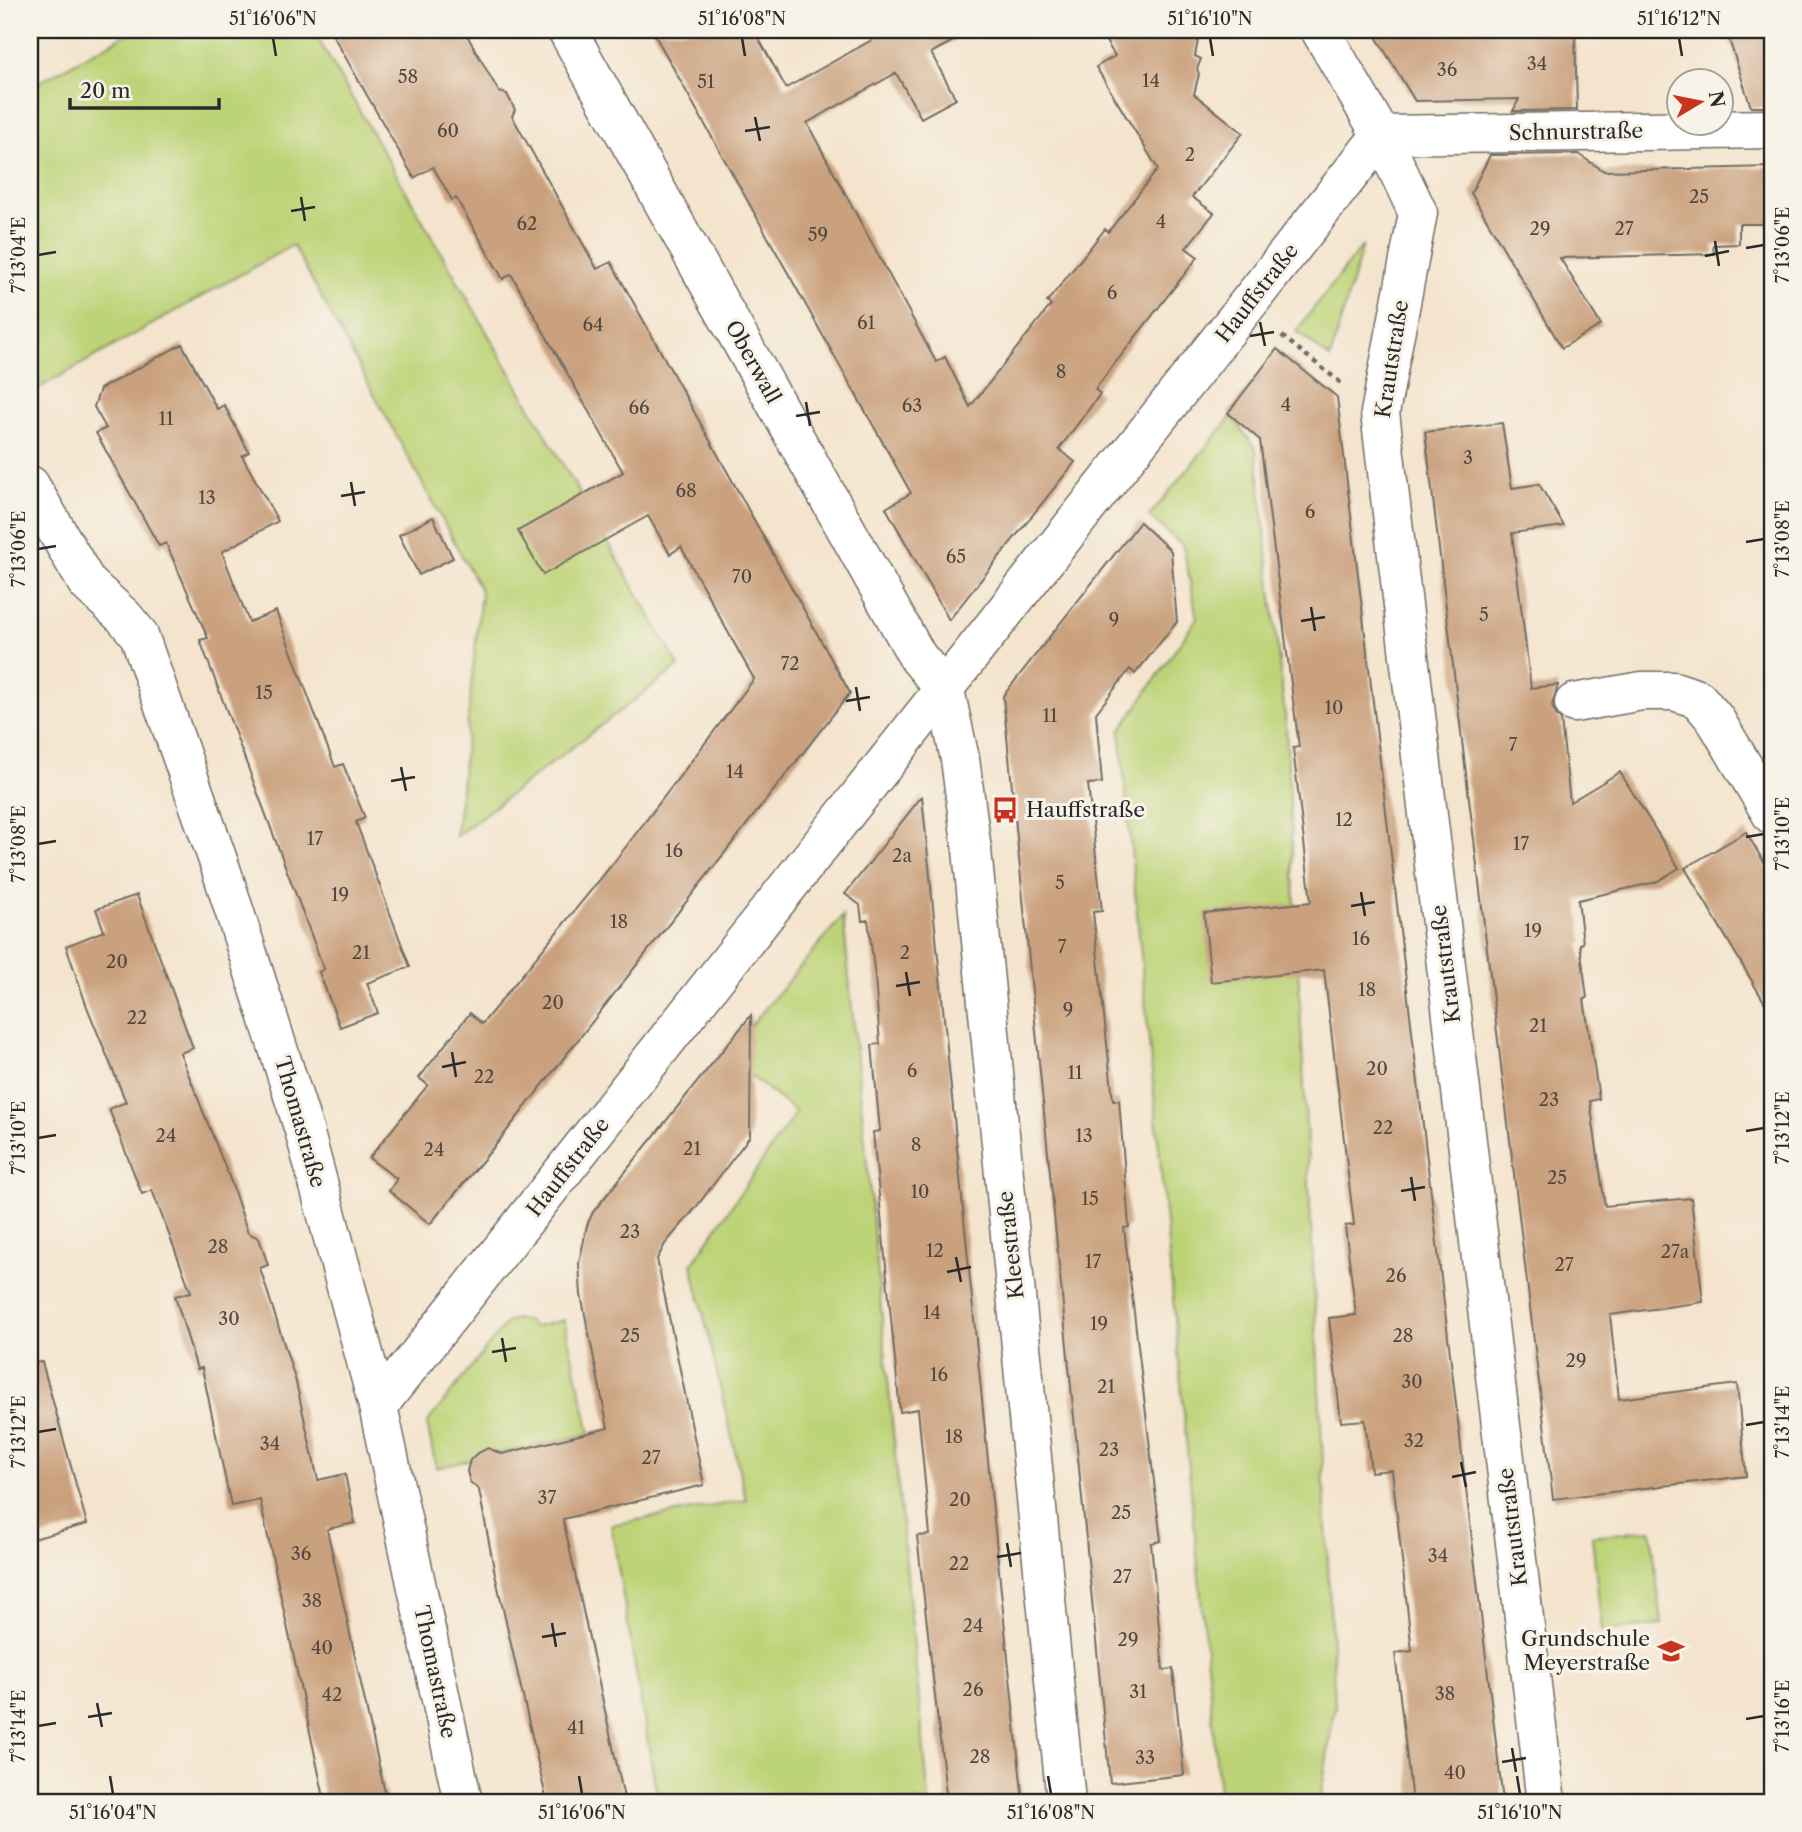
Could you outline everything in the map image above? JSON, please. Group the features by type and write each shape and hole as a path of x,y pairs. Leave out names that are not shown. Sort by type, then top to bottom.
{"street":[{"name":"Oberwall","path":"567,30 917,656 945,690"},
{"name":"Krautstraße","path":"1320,30 1381,135 1418,213 1380,413 1546,1802"},
{"name":"Schnurstraße","path":"1381,135 1772,129"},
{"name":"Hauffstraße","path":"378,1406 1381,135"},
{"name":"Thomastraße","path":"30,485 87,583 124,617 139,635 220,869 304,1130 378,1406 463,1802"},
{"name":"Kleestraße","path":"945,690 960,759 972,850 1066,1802"},
{"path":"1574,703 1642,691 1674,691 1698,699 1715,719 1772,815"}],"path":[{"path":"1246,308 1380,413"}],"green space":[{"path":"134,30 313,30 679,666 456,836 481,591 293,245 30,393 30,87"},
{"path":"1363,245 1330,358 1296,331"},
{"path":"1232,416 1256,449 1286,726 1335,1705 1320,1802 1220,1802 1120,731 1197,618 1183,546 1149,516"},
{"path":"843,916 929,1802 658,1802 611,1525 746,1500 692,1264 796,1112 725,1056"},
{"path":"526,1320 534,1327 564,1320 590,1433 436,1468 427,1423 507,1322"},
{"path":"1651,1530 1662,1625 1602,1631 1592,1536"}],"building":[{"path":"330,30 464,30 499,92 507,94 515,110 512,116 597,269 611,262 850,693 498,1142 430,1224 389,1191 397,1179 369,1158 428,1085 419,1078 470,1013 482,1024 615,861 754,679 681,547 670,554 648,516 543,575 518,531 623,472 511,274 503,279 456,198 452,200 433,167 414,178"},
{"path":"652,30 754,30 786,88 877,37 873,30 973,30 931,53 956,99 921,118 896,73 807,123 936,362 945,357 970,407 1051,305 1047,302 1105,229 1108,232 1158,169 1096,67 1115,56 1099,30 1200,30 1195,56 1201,59 1194,94 1243,133 1192,197 1214,213 1186,248 1198,257 1095,389 1100,394 1059,449 1075,462 949,620 886,508 911,493"},
{"path":"1372,30 1575,30 1577,110 1513,111 1519,99 1415,101"},
{"path":"1726,30 1772,30 1772,107 1751,107"},
{"path":"1578,154 1604,171 1772,167 1772,224 1739,224 1739,244 1713,245 1714,254 1560,258 1601,325 1562,348 1471,193 1490,155"},
{"path":"182,344 217,409 224,405 249,452 242,456 278,521 222,552 249,622 276,611 335,767 343,764 365,818 356,822 410,967 367,983 378,1013 340,1027 319,972 324,969 200,640 208,638 166,543 159,546 96,433 106,428 94,407 100,389"},
{"path":"1277,349 1337,397 1503,1802 1412,1802 1395,1653 1412,1651 1392,1470 1371,1472 1365,1420 1341,1422 1329,1318 1356,1315 1345,1226 1354,1225 1324,970 1211,982 1204,913 1311,902 1293,748 1299,747 1260,440 1228,413"},
{"path":"1502,423 1512,488 1539,484 1564,526 1512,533 1531,688 1558,685 1552,706 1561,720 1570,802 1620,772 1679,868 1656,882 1578,900 1587,998 1584,999 1599,1099 1590,1101 1605,1206 1691,1198 1703,1302 1610,1315 1619,1399 1737,1384 1746,1476 1553,1499 1425,432"},
{"path":"433,517 453,558 419,575 399,535"},
{"path":"1140,522 1171,551 1177,622 1135,674 1130,669 1096,713 1102,783 1088,784 1102,911 1093,912 1113,1100 1119,1100 1129,1227 1124,1228 1161,1541 1151,1543 1163,1670 1173,1669 1184,1775 1110,1783 1003,696"},
{"path":"922,796 1023,1802 947,1802 917,1536 930,1535 918,1409 900,1412 873,1132 880,1131 872,1045 880,1044 875,977 868,920 862,921 860,905 845,894"},
{"path":"1746,832 1772,876 1772,1015 1685,868"},
{"path":"137,895 193,1048 180,1053 231,1182 248,1233 259,1238 268,1265 260,1268 296,1382 318,1480 345,1474 355,1523 327,1529 387,1802 325,1802 260,1500 231,1506 202,1368 197,1369 175,1296 191,1292 152,1190 142,1194 109,1109 126,1102 87,1007 66,946 104,931 96,909"},
{"path":"751,1015 750,1136 665,1244 657,1259 704,1485 563,1519 625,1802 547,1802 495,1574 479,1490 470,1482 467,1471 470,1460 488,1448 502,1454 608,1428 581,1295 579,1263 587,1225 593,1212"},
{"path":"42,1362 87,1524 30,1540 30,1363"}],"place":[{"name":"Hauffstraße","path":"1005,810"},
{"name":"Grundschule Meyerstraße","path":"1671,1651"}]}
